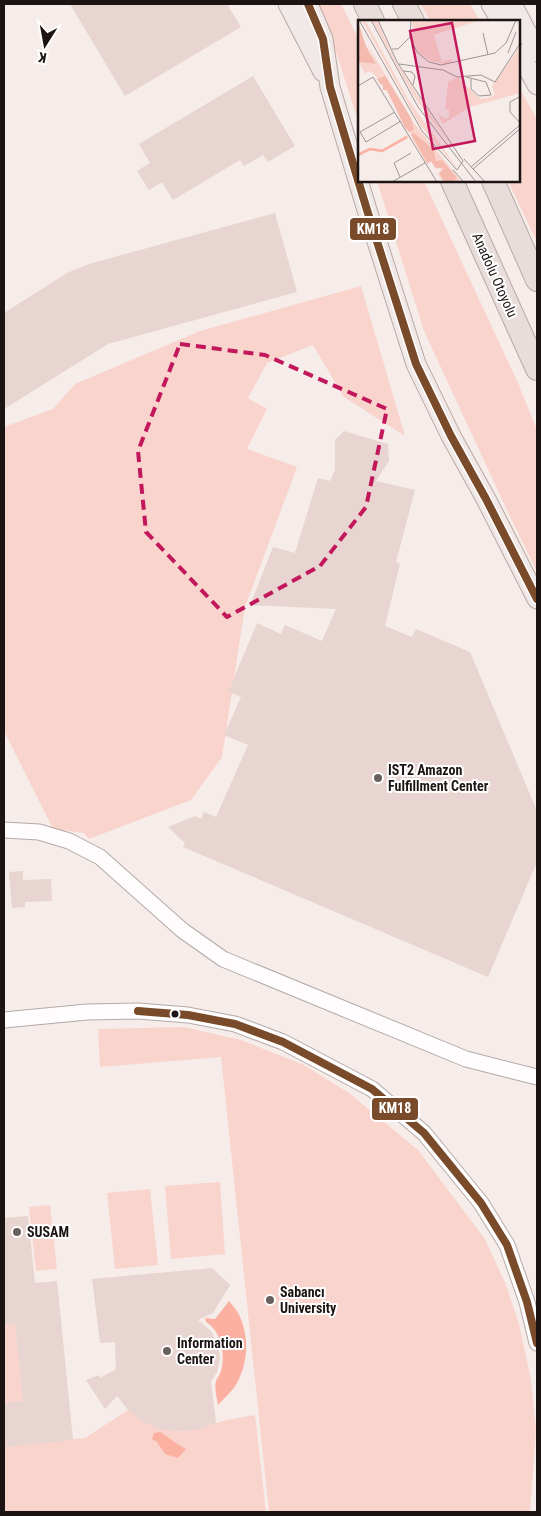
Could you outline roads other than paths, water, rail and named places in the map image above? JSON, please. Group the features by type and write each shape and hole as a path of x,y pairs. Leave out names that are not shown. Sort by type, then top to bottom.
{"highway":[{"path":"364,4 372,20"},
{"path":"404,4 412,20"},
{"name":"Anadolu Otoyolu","path":"452,182 537,369"},
{"path":"493,182 537,280"}],"main road":[{"path":"288,4 330,87"},
{"path":"308,4 323,39 330,87 358,180"},
{"path":"491,4 500,20"},
{"path":"512,4 520,20"},
{"path":"521,21 537,52"},
{"path":"521,56 537,85"},
{"path":"359,182 416,364 451,436 499,524 537,600"}],"street":[{"path":"4,830 39,832 69,841 100,857 182,930 223,959 466,1059 537,1077"},
{"path":"4,1020 87,1012 138,1011 188,1015 235,1024 284,1042 372,1089 424,1132 481,1203 507,1245 527,1302 537,1343"}],"place":[{"name":"IST2 Amazon Fulfillment Center","path":"378,778"},
{"name":"SUSAM","path":"17,1232"},
{"name":"Sabancı University","path":"270,1300"},
{"name":"Information Center","path":"167,1351"}]}
